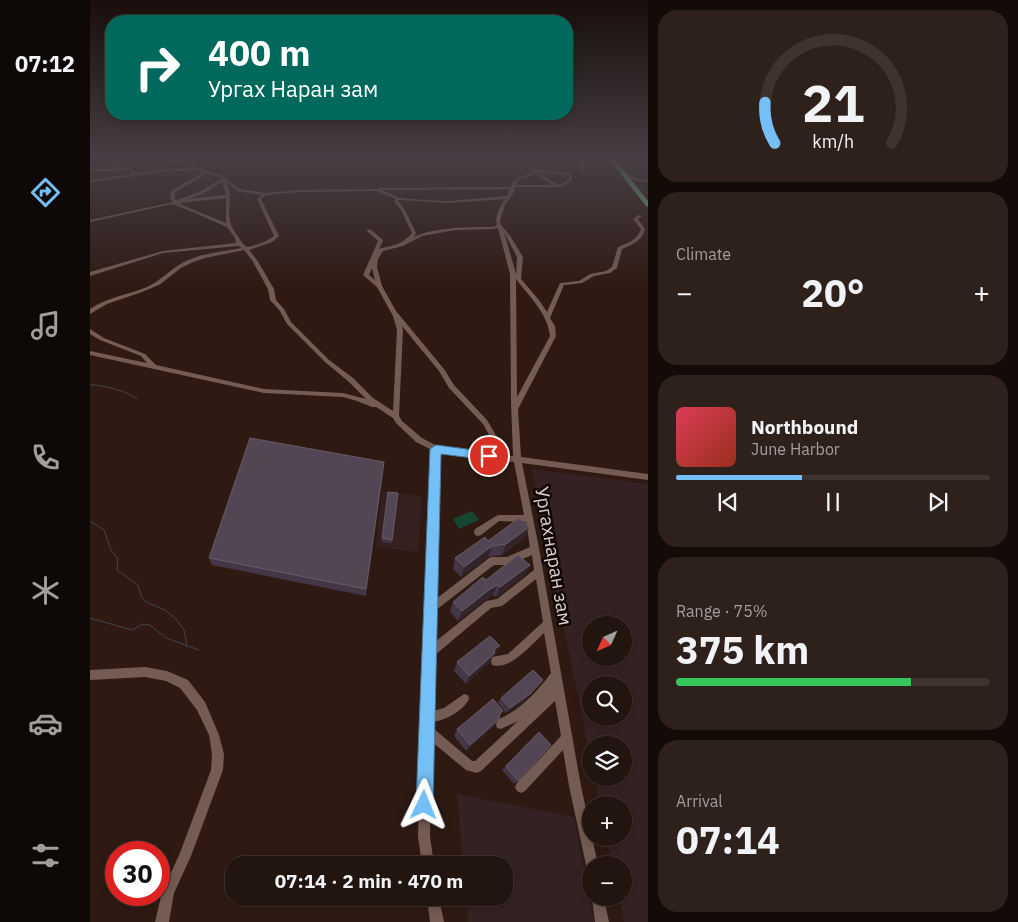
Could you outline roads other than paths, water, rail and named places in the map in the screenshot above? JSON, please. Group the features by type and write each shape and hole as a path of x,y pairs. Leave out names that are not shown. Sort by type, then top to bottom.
{"street":[{"path":"90,222 150,207 185,202"},
{"path":"227,202 226,212 228,226"},
{"path":"90,274 163,252 263,244 277,236 260,202"},
{"path":"397,202 403,210 414,233 408,241"},
{"path":"506,202 500,211 498,221 500,226 510,235 513,247 520,257 518,279 537,301 552,326 553,336 549,340 515,408"},
{"path":"178,203 228,226 239,239 271,290 273,300 289,322 335,369 351,380 371,400 398,419 420,440 436,449 648,477"},
{"path":"547,318 562,284 580,282 592,275 608,272 614,268 620,248 637,241 641,236 643,229 635,219 640,216"},
{"path":"375,259 381,250 421,236 456,229 493,228 500,226"},
{"name":"Ургахнаран зам","path":"500,226 513,274 515,408 518,460 567,738 590,856"},
{"path":"368,230 381,241 373,254 372,262 366,275 379,286"},
{"path":"90,302 107,302 120,299 149,288 164,279 175,268 193,260 242,246"},
{"path":"376,249 394,247"},
{"path":"376,249 374,270 379,286 396,316 442,370 451,386 485,422 506,458"},
{"path":"90,312 107,302"},
{"path":"396,316 400,330 398,419"},
{"path":"90,331 102,339 143,355 154,367"},
{"path":"90,353 264,391 326,394 359,398 398,419"},
{"path":"427,856 424,836 436,449"},
{"path":"478,532 498,518 529,519"},
{"path":"431,608 492,561 508,561 535,549"},
{"path":"430,653 490,604 499,603 536,573 539,573"},
{"path":"496,661 510,658 548,623"},
{"path":"90,675 145,672 167,676 184,684 201,706 214,735 218,754 217,770 206,803 168,892 162,922"},
{"path":"501,724 513,720 540,695 556,674"},
{"path":"427,730 470,766 477,767 559,690"},
{"path":"428,716 434,717 448,713 464,699"},
{"path":"521,787 567,738"},
{"path":"434,906 437,922"},
{"path":"599,906 602,922"}],"waterway":[{"path":"90,385 115,389 137,399"},
{"path":"90,521 104,530 111,550 118,559 117,570 138,585 142,598 148,603 165,610 176,619 184,630 187,646"},
{"path":"90,618 132,630 143,624 150,625 166,638 187,646"},
{"path":"187,646 199,650"}]}
